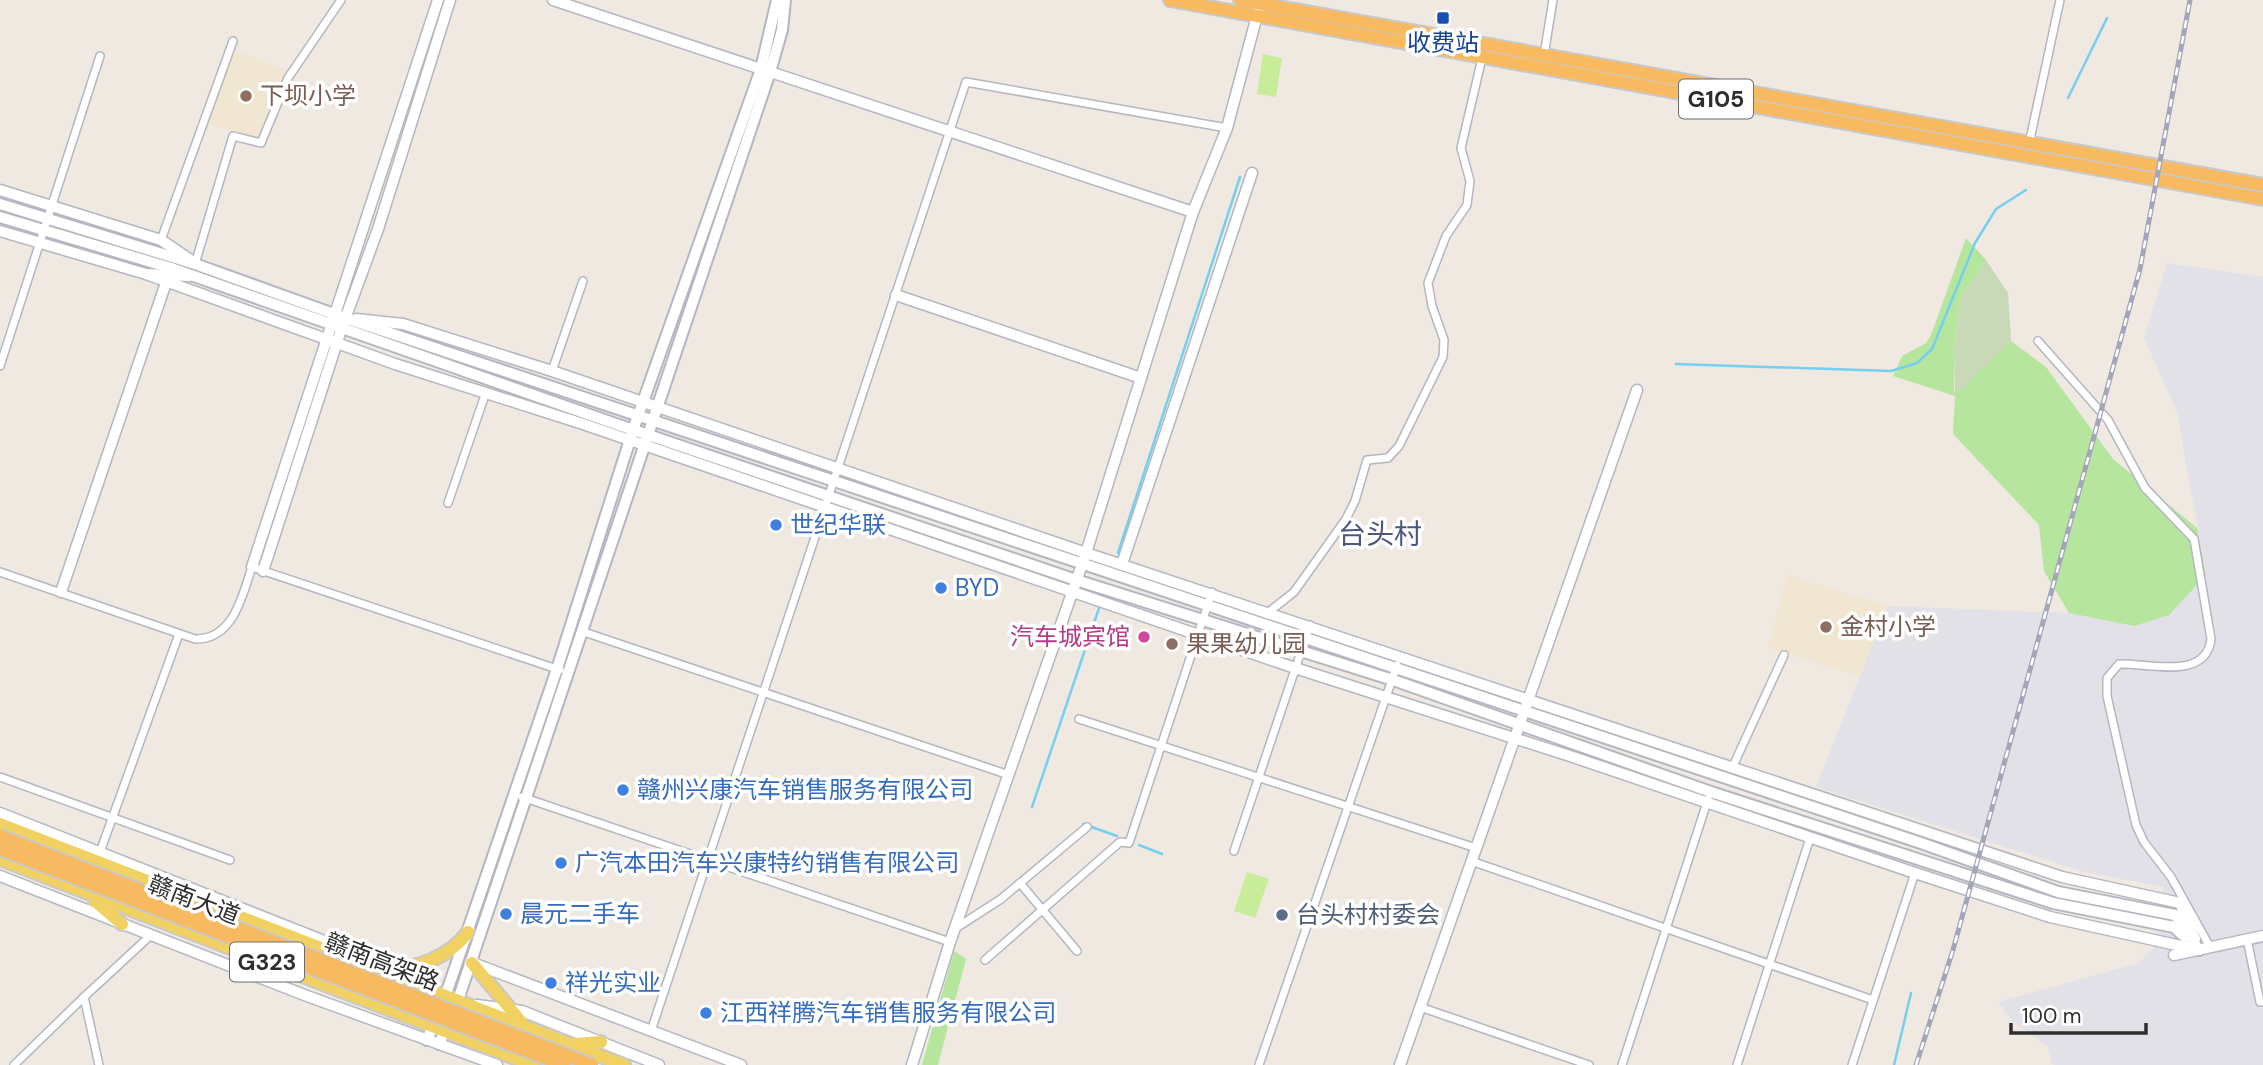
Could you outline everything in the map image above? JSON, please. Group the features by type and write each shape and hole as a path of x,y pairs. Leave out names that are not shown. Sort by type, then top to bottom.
{"highway":[{"name":"G105","path":"1170,0 1258,10 1544,55 2029,149 2263,199"},
{"name":"G105","path":"1240,0 1258,10 1482,58 2263,185"},
{"name":"赣南高架路","path":"0,836 592,1065"},
{"name":"赣南高架路","path":"0,849 564,1065"}],"main road":[{"path":"562,671 581,631 658,407 766,70 777,0"},
{"path":"427,1040 439,1029 472,963 631,435 782,30 785,0"},
{"path":"0,204 168,275 191,276 646,440 829,495 1076,580 1204,618 1301,651 1524,711 1921,843 2057,892 2175,915 2204,949"},
{"path":"0,217 46,225 195,264 345,318 1082,566 1305,638 1520,723 1711,792 2053,903 2174,927 2204,949"},
{"path":"452,1000 468,932 521,796"},
{"name":"赣南大道","path":"0,824 98,857 452,1000 624,1065"},
{"path":"98,857 137,867"},
{"name":"赣南大道","path":"0,859 533,1065"},
{"path":"87,894 122,924"},
{"path":"357,961 393,968 431,960 462,941 468,932"},
{"path":"472,963 524,1026"},
{"path":"439,1029 439,1044"},
{"path":"570,1044 601,1042"}],"street":[{"path":"0,190 161,240 195,264 233,136 261,143 288,78 341,0"},
{"path":"0,572 179,634 208,639 225,630 252,567 438,0"},
{"path":"263,571 450,0"},
{"path":"553,0 1194,212"},
{"path":"1544,55 1553,0"},
{"path":"2029,149 2060,0"},
{"path":"912,1065 950,943 1082,566 1194,212 1227,128 1258,10"},
{"path":"161,240 233,41"},
{"path":"0,366 100,56"},
{"path":"1270,611 1294,592 1346,519 1355,501 1367,460 1370,457 1382,460 1399,446 1443,357 1444,340 1427,283 1446,236 1467,205 1470,181 1461,148 1482,58"},
{"path":"651,1031 966,82 1227,128"},
{"path":"1122,564 1252,173"},
{"path":"0,231 146,274 168,275 337,343 486,392 631,435"},
{"path":"61,592 168,275"},
{"path":"552,371 583,281"},
{"path":"896,295 1141,378"},
{"path":"345,318 403,324 552,371 2062,877 2180,903 2204,949"},
{"path":"2038,341 2108,420 2145,488 2194,539 2207,615 2209,650 2199,662 2181,667 2119,664 2107,678 2107,696 2136,825 2144,842 2171,877 2204,949"},
{"path":"1400,1065 1637,390"},
{"path":"448,503 486,392"},
{"path":"646,440 825,507 1198,635 1915,873 2050,917 2204,949"},
{"path":"252,567 562,671"},
{"path":"985,960 1120,842 1129,843 1212,592"},
{"path":"1234,851 1310,625"},
{"path":"581,631 1009,775"},
{"path":"0,813 98,857 179,634"},
{"path":"1259,1065 1401,655"},
{"path":"1733,765 1784,655"},
{"path":"1079,719 1476,848"},
{"path":"0,777 230,860"},
{"path":"1622,1065 1711,792"},
{"path":"521,796 950,943"},
{"path":"956,928 1020,883 1087,827"},
{"path":"1737,1065 1810,838"},
{"path":"1471,862 1873,1000"},
{"path":"137,867 393,968 452,1000 509,1009 659,1065"},
{"path":"1852,1065 1915,873"},
{"path":"0,876 497,1065"},
{"path":"1020,883 1077,951"},
{"path":"14,1065 151,935"},
{"path":"2174,955 2263,936"},
{"path":"2247,939 2260,1002 2263,1002"},
{"path":"472,963 741,1065"},
{"path":"84,997 99,1065"},
{"path":"1420,1007 1589,1065"}],"shaded area":[{"name":"下坝小学","path":"232,50 287,70 257,139 207,123"},
{"path":"2167,263 2263,277 2263,1065 2053,1065 2047,1046 2012,1021 1998,1002 2139,963 2154,948 2163,887 2085,872 1816,787 1888,606 2069,613 2134,626 2206,574 2177,412 2144,338"},
{"name":"金村小学","path":"1787,575 1888,606 1860,676 1768,648"}],"green space":[{"path":"1263,54 1282,58 1276,97 1257,94"},
{"path":"1966,238 1986,260 1960,299 1954,350 1954,392 2011,341 2046,367 2113,459 2197,528 2206,575 2169,615 2134,626 2069,613 2044,571 2039,525 1953,434 1955,396 1893,376 1902,356 1926,343 1931,335"},
{"path":"1986,260 2008,293 2011,341 1955,396 1954,350 1960,299"},
{"path":"1247,872 1269,879 1255,918 1234,911"},
{"path":"954,951 966,959 938,1065 922,1065"}],"waterway":[{"path":"2068,98 2107,18"},
{"path":"1118,553 1240,177"},
{"path":"1676,364 1891,371 1917,363 1932,349 1975,243 1996,209 2026,190"},
{"path":"1032,807 1099,608"},
{"path":"1083,824 1117,836"},
{"path":"1139,845 1162,854"},
{"path":"1894,1065 1911,993"}],"railway":[{"path":"1916,1065 1953,950 2140,269 2190,0"}],"place":[{"name":"收费站","path":"1443,18"},
{"name":"下坝小学","path":"246,96"},
{"name":"世纪华联","path":"776,525"},
{"name":"BYD","path":"941,588"},
{"name":"金村小学","path":"1826,627"},
{"name":"汽车城宾馆","path":"1144,637"},
{"name":"果果幼儿园","path":"1172,644"},
{"name":"赣州兴康汽车销售服务有限公司","path":"623,790"},
{"name":"广汽本田汽车兴康特约销售有限公司","path":"561,863"},
{"name":"晨元二手车","path":"506,914"},
{"name":"台头村村委会","path":"1282,915"},
{"name":"祥光实业","path":"551,983"},
{"name":"江西祥腾汽车销售服务有限公司","path":"706,1013"}],"district":[{"name":"台头村","path":"1380,534"}]}
